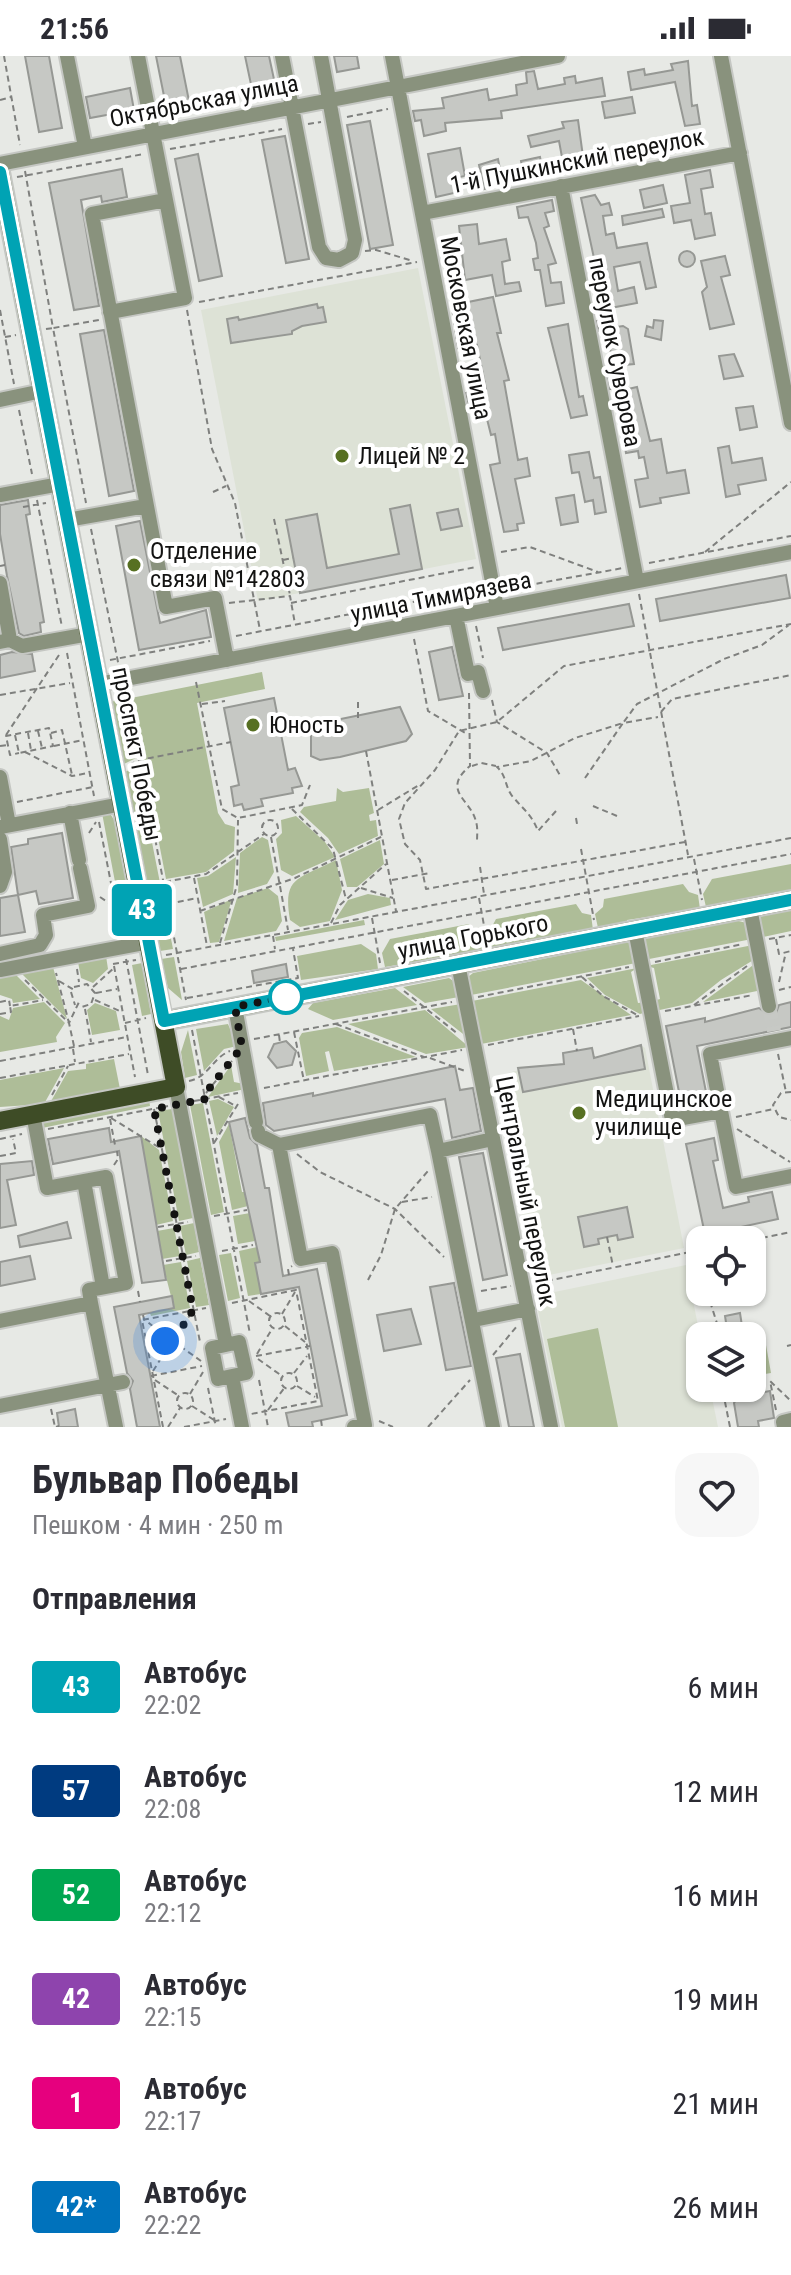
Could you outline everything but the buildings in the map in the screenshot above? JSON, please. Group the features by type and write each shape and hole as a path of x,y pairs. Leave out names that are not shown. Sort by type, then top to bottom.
{"main road":[{"name":"проспект Победы","path":"1,172 6,235 31,332 122,804 137,951 164,1021 178,1095"},
{"name":"улица Горького","path":"164,1021 188,1007 235,1007 791,900"},
{"path":"0,1121 37,1119 147,1094 178,1095"}],"street":[{"path":"67,56 85,147"},
{"path":"111,315 185,298 138,56"},
{"path":"282,56 322,253 333,260 347,258 352,253 354,232 321,56"},
{"name":"Московская улица","path":"392,56 497,608"},
{"name":"Октябрьская улица","path":"1,172 23,160 85,147 558,56"},
{"path":"721,56 791,423"},
{"name":"1-й Пушкинский переулок","path":"422,213 740,153"},
{"name":"переулок Суворова","path":"561,186 626,526 631,583"},
{"path":"166,200 92,214 166,607 215,598 227,660"},
{"path":"0,400 42,391"},
{"path":"0,495 60,484"},
{"path":"67,520 146,506"},
{"name":"улица Тимирязева","path":"99,684 791,552"},
{"path":"0,583 5,641 22,646 89,634"},
{"path":"456,616 468,674 478,672 483,691"},
{"path":"0,777 5,826 122,804"},
{"path":"0,954 40,945 46,935 43,915 88,906 70,813"},
{"path":"0,839 5,872 0,886"},
{"path":"750,908 768,999"},
{"path":"635,930 645,1015 672,1120 722,1115"},
{"path":"7,969 53,960 137,951"},
{"name":"Центральный переулок","path":"458,964 551,1427"},
{"path":"235,1007 259,1135 281,1144 430,1115 464,1270 493,1427"},
{"path":"780,1036 710,1054 736,1187 791,1176"},
{"name":"проспект Победы","path":"178,1095 226,1345"},
{"path":"37,1119 47,1188 106,1177 126,1283 89,1290 116,1427"},
{"path":"439,1154 493,1139"},
{"path":"281,1144 301,1259 332,1253 365,1425 354,1427"},
{"path":"84,1181 103,1287"},
{"path":"0,1321 91,1303"},
{"path":"474,1320 528,1309"},
{"name":"проспект Победы","path":"239,1342 246,1373 218,1379 212,1348 226,1345 239,1342"},
{"name":"проспект Победы","path":"232,1376 242,1427"},
{"path":"0,1406 123,1382"}],"path":[{"path":"4,56 115,659 125,679 268,1427"},
{"path":"0,100 11,97"},
{"path":"1,172 26,176 402,107"},
{"path":"111,114 114,125"},
{"path":"352,253 376,250 415,262"},
{"path":"260,631 235,503 212,449 186,305 431,259"},
{"path":"5,337 111,315"},
{"path":"704,552 791,482"},
{"path":"213,492 227,485"},
{"path":"274,519 296,625"},
{"path":"291,603 488,560 530,547 631,583 650,650 688,857"},
{"path":"283,560 293,558"},
{"path":"0,566 5,565"},
{"path":"69,667 493,587"},
{"path":"216,604 254,603 290,596"},
{"path":"685,842 426,889 420,860 400,833 399,819 405,803 444,758 459,731 497,722 564,666 790,624"},
{"path":"585,778 637,704 724,659 762,645 782,634 790,624"},
{"path":"414,639 428,711 468,734"},
{"path":"65,644 39,688 5,732 10,755 83,740"},
{"path":"468,674 470,766"},
{"path":"660,717 662,707 672,699 791,675"},
{"path":"0,695 72,682"},
{"path":"196,682 222,809 238,818 291,808 302,805 310,785"},
{"path":"358,700 358,718"},
{"path":"201,705 225,701"},
{"path":"497,767 531,761 575,738 623,723 660,717"},
{"path":"497,722 547,753 561,777"},
{"path":"6,736 49,728 53,746"},
{"path":"38,730 42,748"},
{"path":"50,733 62,730 72,776"},
{"path":"27,732 31,751"},
{"path":"15,735 19,753"},
{"path":"91,780 116,773 140,760 231,742"},
{"path":"0,746 8,745"},
{"path":"366,751 396,912"},
{"path":"25,752 72,776 90,772"},
{"path":"477,842 477,821 461,800 458,786 461,774 470,766 481,763 504,772 513,797 533,816 538,831 556,811"},
{"path":"378,810 424,782"},
{"path":"5,804 93,787"},
{"path":"593,806 617,816"},
{"path":"259,807 261,814"},
{"path":"291,808 321,834 337,858 346,899"},
{"path":"246,809 247,816"},
{"path":"267,812 269,820 278,827 271,837 288,932"},
{"path":"220,944 235,896 238,818"},
{"path":"576,818 577,824"},
{"path":"264,834 262,825 269,820"},
{"path":"163,882 206,874 264,834"},
{"path":"264,834 271,837"},
{"path":"200,911 279,882 383,836"},
{"path":"147,1094 130,1053 113,964 137,951 177,952 207,947 791,838"},
{"path":"581,849 598,937"},
{"path":"180,970 791,854"},
{"path":"694,856 705,916"},
{"path":"331,924 346,899 388,863"},
{"path":"480,867 484,895"},
{"path":"391,881 430,873"},
{"path":"194,877 207,947"},
{"path":"360,888 394,898"},
{"path":"479,896 490,958"},
{"path":"167,904 198,898"},
{"path":"371,917 385,978 475,1048"},
{"path":"273,935 276,951"},
{"path":"201,1079 224,1052 279,1034 757,941 790,935 791,940"},
{"path":"776,938 779,954 789,952 777,990 791,987"},
{"path":"188,1007 298,978 293,948"},
{"path":"137,951 137,1020 147,1094 162,1150 216,1427"},
{"path":"53,960 69,1023 75,1063"},
{"path":"693,1006 724,981 760,960"},
{"path":"92,988 114,968"},
{"path":"7,969 69,1023"},
{"path":"581,976 603,996 645,1015"},
{"path":"58,981 76,991"},
{"path":"74,987 83,983 95,993 94,1000 84,1008"},
{"path":"95,993 118,989"},
{"path":"70,998 71,992"},
{"path":"63,999 70,998"},
{"path":"70,998 77,1006 84,1008"},
{"path":"250,1091 693,1006 768,999"},
{"path":"0,1002 9,1000 11,1012 0,1014"},
{"path":"10,1006 45,1000"},
{"path":"94,1000 122,1012"},
{"path":"69,1023 79,1002"},
{"path":"84,1008 91,1044"},
{"path":"124,1023 137,1020"},
{"path":"335,1024 444,1061 481,1078"},
{"path":"573,1029 577,1051"},
{"path":"294,1031 304,1081"},
{"path":"279,1034 280,1043"},
{"path":"780,1036 786,1092"},
{"path":"0,1061 127,1037"},
{"path":"205,1097 242,1044"},
{"path":"0,1078 130,1053"},
{"path":"0,1139 13,1136 37,1119 68,1065"},
{"path":"37,1119 110,1118 147,1094 218,1097 245,1092 214,1144"},
{"path":"791,1092 775,1100 774,1109 779,1117 791,1121"},
{"path":"218,1097 237,1106 256,1123"},
{"path":"722,1115 774,1109"},
{"path":"722,1115 791,1163"},
{"path":"110,1118 115,1145"},
{"path":"110,1118 162,1150"},
{"path":"0,1156 16,1153 13,1136"},
{"path":"281,1144 320,1172 395,1209 447,1260 464,1270"},
{"path":"106,1177 118,1159 117,1151"},
{"path":"368,1280 381,1255 395,1209 439,1154"},
{"path":"401,1202 447,1195"},
{"path":"766,1237 791,1232"},
{"path":"607,1237 614,1268"},
{"path":"468,1293 686,1253"},
{"path":"137,1291 146,1289"},
{"path":"293,1290 282,1315 284,1326 306,1342"},
{"path":"248,1300 271,1317 273,1328 256,1356"},
{"path":"193,1310 177,1335 179,1345 204,1366"},
{"path":"143,1315 166,1336 168,1347 152,1374 204,1366"},
{"path":"271,1317 282,1315"},
{"path":"273,1328 284,1326"},
{"path":"166,1336 177,1335"},
{"path":"168,1347 179,1345"},
{"path":"256,1356 310,1346"},
{"path":"308,1353 294,1374 296,1385 317,1400 319,1406"},
{"path":"256,1356 283,1376 285,1387"},
{"path":"191,1405 189,1395 204,1366"},
{"path":"283,1376 294,1374"},
{"path":"166,1427 154,1379 179,1396 189,1395"},
{"path":"784,1423 770,1381 791,1401"},
{"path":"267,1411 285,1387 296,1385"},
{"path":"166,1427 180,1407 179,1396"},
{"path":"49,1397 57,1427"},
{"path":"725,1402 730,1427"},
{"path":"180,1407 191,1405 215,1420"},
{"path":"321,1420 322,1427"}],"shaded area":[{"name":"Лицей № 2","path":"418,268 476,559 258,601 201,310"},
{"path":"641,1045 645,1048 684,1248 534,1278 494,1077 533,1066 534,1069 564,1064 563,1053 592,1048 595,1058"},
{"path":"686,1265 686,1306 694,1306 697,1322 686,1322 686,1402 713,1402 718,1427 562,1427 535,1296"}],"green space":[{"path":"262,672 265,689 197,703 218,813 225,824 235,827 234,851 206,872 166,879 131,698"},
{"path":"123,689 136,758 124,764 112,703"},
{"path":"137,766 173,949 160,951 125,772"},
{"path":"337,788 343,792 369,788 374,813 369,815 370,821 376,820 378,836 339,854 328,838 300,812 304,807 336,801"},
{"path":"102,813 111,815 117,825 136,926 132,939 126,940"},
{"path":"296,816 325,842 335,857 292,876 281,870 276,839 282,833 281,820"},
{"path":"262,837 268,840 274,872 267,884 238,893 240,853"},
{"path":"380,840 384,864 357,887 347,887 340,859"},
{"path":"236,857 233,894 203,907 197,878 208,876"},
{"path":"336,860 342,890 330,921 300,927 290,920 288,905 292,886 304,875"},
{"path":"791,864 791,891 706,907 703,894 712,879"},
{"path":"683,884 689,892 698,895 700,909 627,920 627,923 598,928 595,914 603,907 604,899"},
{"path":"268,888 278,896 282,921 276,931 224,941 237,898"},
{"path":"368,894 390,898 391,905 335,920 348,900"},
{"path":"232,899 219,942 210,943 204,912"},
{"path":"576,904 582,913 591,915 593,930 491,948 488,934 496,919"},
{"path":"791,909 791,931 759,938 760,915"},
{"path":"364,920 365,925 276,941 275,937"},
{"path":"734,920 747,923 752,939 644,960 645,938"},
{"path":"469,924 475,933 482,935 484,950 385,967 382,953 390,939"},
{"path":"626,942 632,944 636,963 471,995 468,977 473,973"},
{"path":"361,944 376,954 378,969 301,980 297,956"},
{"path":"753,945 755,959 692,1003 655,1011 653,1001 660,999 654,968 646,966"},
{"path":"106,956 108,969 93,983 81,978 78,962"},
{"path":"174,957 182,1000 168,988 161,959"},
{"path":"142,963 151,1014 142,1016 132,965"},
{"path":"756,963 762,990 703,1002"},
{"path":"53,967 67,1019 21,973"},
{"path":"637,968 631,972 638,1003 645,1002 647,1012 640,1014 605,995 587,978"},
{"path":"15,974 40,999 13,1003 12,999 0,995 0,977"},
{"path":"449,978 456,983 459,997 425,1003 403,987"},
{"path":"581,980 631,1015 481,1044 472,1001"},
{"path":"395,988 417,1005 333,1020 308,1009 313,1003"},
{"path":"44,1002 65,1023 56,1037 57,1042 0,1052 0,1016 9,1020 13,1008"},
{"path":"95,1003 116,1011 120,1030 92,1035 87,1010"},
{"path":"461,1004 467,1037 431,1009"},
{"path":"425,1010 469,1047 426,1054 348,1024"},
{"path":"228,1024 237,1046 224,1049 204,1071 196,1029"},
{"path":"337,1027 416,1057 334,1071 329,1051 325,1052 329,1071 306,1076 299,1038 302,1033"},
{"path":"188,1030 197,1075 185,1078 181,1052"},
{"path":"114,1059 120,1089 50,1103 68,1071 86,1069 86,1064"},
{"path":"231,1065 234,1082 244,1084 245,1089 208,1097"},
{"path":"64,1068 44,1104 0,1107 0,1080"},
{"path":"149,1099 150,1106 42,1128 40,1120"},
{"path":"218,1099 234,1107 217,1136 209,1101"},
{"path":"203,1103 224,1212 211,1215 190,1105"},
{"path":"172,1109 193,1218 179,1221 158,1111"},
{"path":"229,1124 242,1192 246,1192 248,1206 232,1210 219,1142"},
{"path":"141,1136 159,1150 173,1221 156,1225"},
{"path":"250,1213 255,1241 238,1244 233,1216"},
{"path":"194,1223 199,1252 186,1255 180,1226"},
{"path":"174,1228 180,1256 162,1259 157,1231"},
{"path":"257,1247 260,1262 255,1263 261,1294 248,1296 239,1251"},
{"path":"231,1253 240,1298 228,1301 219,1255"},
{"path":"200,1258 209,1305 196,1307 187,1261"},
{"path":"181,1262 190,1308 151,1316 150,1313 174,1308 163,1265"},
{"path":"598,1328 618,1427 565,1427 547,1339"},
{"path":"766,1345 771,1373 766,1374"}],"tunnel":[{"path":"769,1006 774,1031"}],"bus line":[{"name":"43","path":"0,172 164,1021 791,900"}],"place":[{"name":"Лицей № 2","path":"342,456"},
{"name":"Отделение связи №142803","path":"134,565"},
{"name":"Юность","path":"253,725"},
{"name":"Медицинское училище","path":"579,1113"}],"route":[{"path":"165,1341 168,1334 177,1335 193,1310 154,1109 205,1099 204,1095 242,1047 235,1007 286,997"}]}
